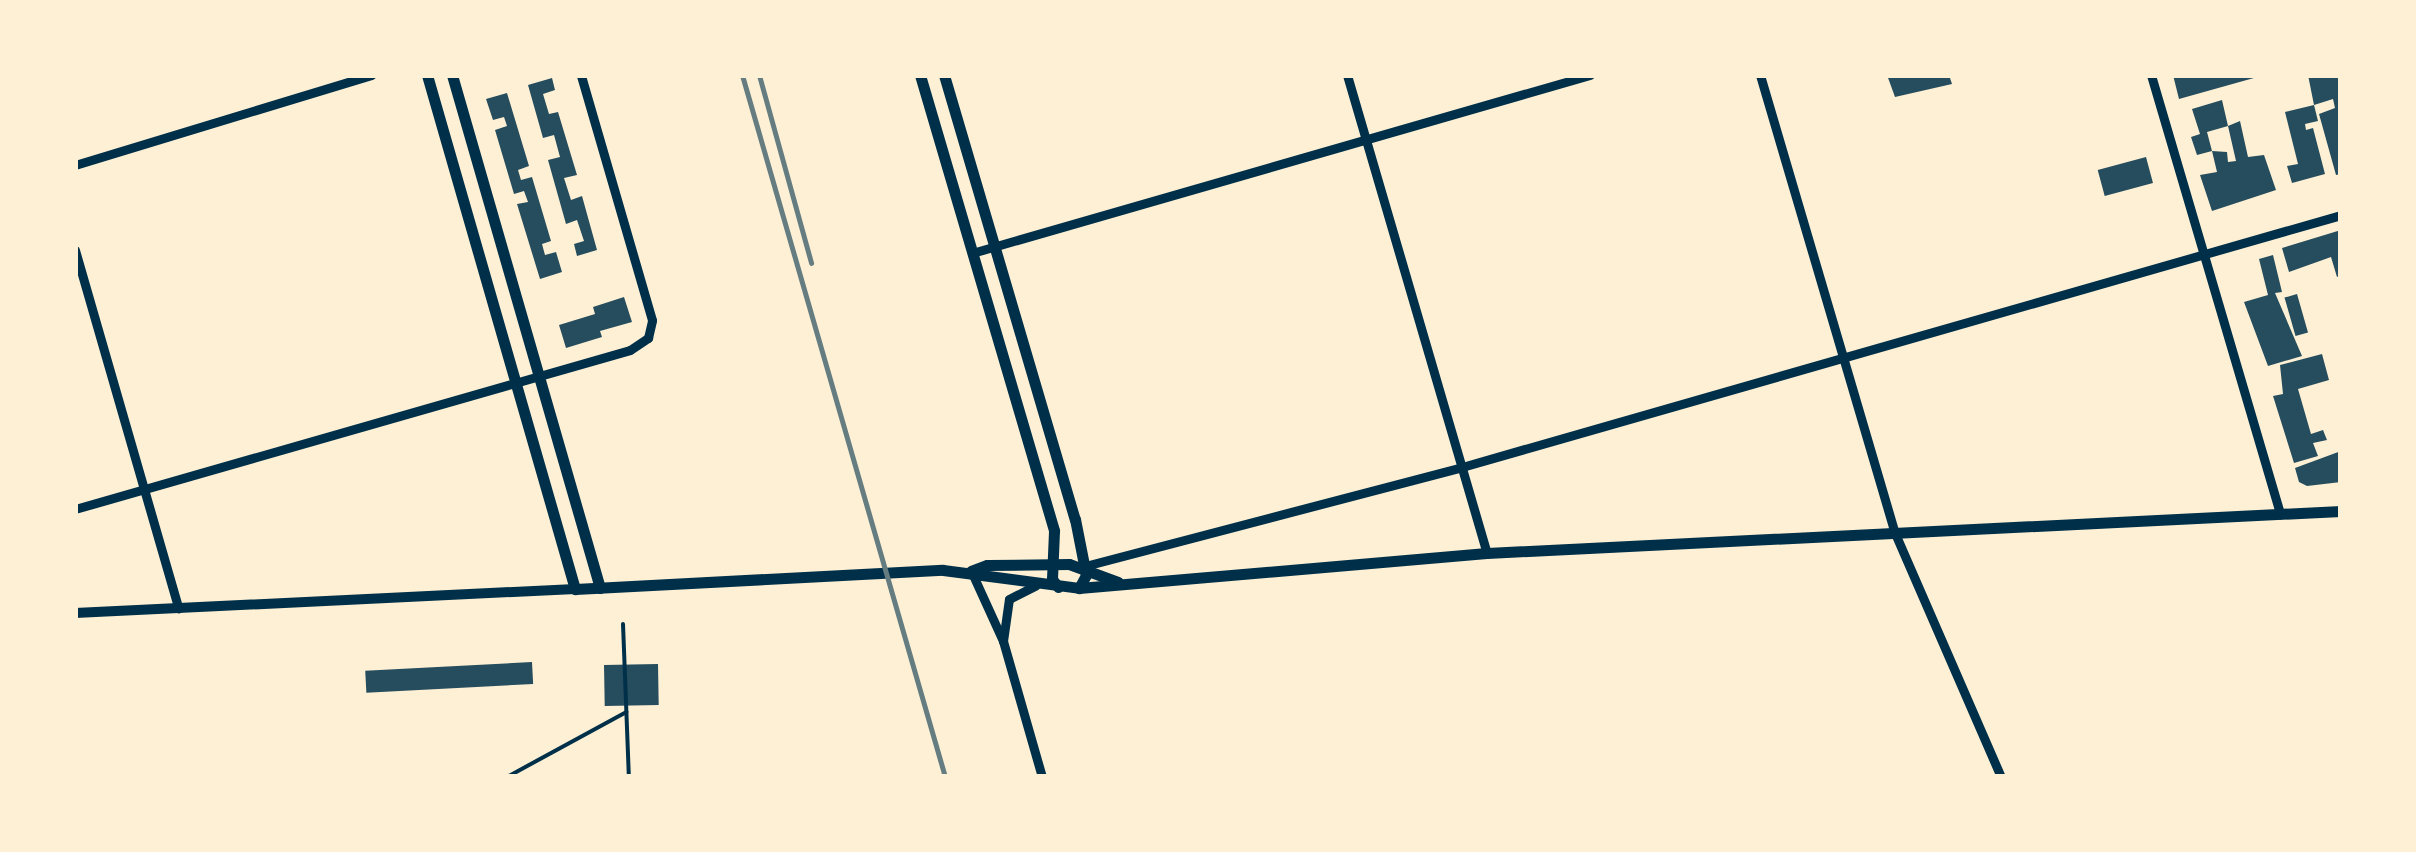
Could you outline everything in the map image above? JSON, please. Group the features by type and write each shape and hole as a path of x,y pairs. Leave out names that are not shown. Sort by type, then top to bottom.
{"main road":[{"path":"428,75 575,589 971,571 1036,585 1079,588 1487,554 1894,530 2341,511"},
{"path":"452,75 600,588"},
{"path":"920,75 1054,532 1052,579 1058,587"},
{"path":"944,75 1085,566 1084,583 1079,588"},
{"path":"971,571 987,565 1085,566 1122,583"}],"street":[{"path":"75,164 372,75"},
{"path":"75,509 630,350 648,338 652,320 580,75"},
{"path":"1347,75 1487,554"},
{"path":"972,253 1590,75"},
{"path":"1760,75 1894,530 2001,777"},
{"path":"2151,75 2280,514"},
{"path":"1085,566 1462,467 2341,215"},
{"path":"75,250 178,608"},
{"path":"971,571 1004,641 1042,777"},
{"path":"1004,641 1009,599 1036,585"},
{"path":"75,612 575,589"}],"path":[{"path":"623,624 629,777"},
{"path":"508,777 626,712"}],"building":[{"path":"1887,75 1949,75 1952,84 1895,97"},
{"path":"2173,75 2261,75 2261,76 2179,99"},
{"path":"2308,75 2341,75 2341,174 2336,175 2319,114 2335,108 2333,99 2314,105"},
{"path":"552,78 555,90 543,94 549,114 558,112 577,175 564,178 571,200 582,196 597,250 577,256 574,244 584,241 577,220 566,224 548,160 560,157 554,135 543,138 528,85"},
{"path":"507,93 529,166 518,170 521,180 532,177 551,241 542,244 545,255 556,252 562,272 540,279 517,204 528,202 524,191 514,194 495,130 507,126 504,117 493,120 486,99"},
{"path":"2222,100 2228,126 2207,132 2212,151 2197,155 2191,137 2200,134 2192,109"},
{"path":"2314,105 2318,121 2305,124 2306,130 2313,128 2325,174 2292,183 2287,166 2298,164 2285,112"},
{"path":"2240,121 2248,157 2264,155 2276,190 2212,211 2200,175 2217,172 2212,151 2227,152 2228,162 2236,161 2228,126"},
{"path":"2146,157 2153,183 2105,196 2098,170"},
{"path":"2341,230 2341,275 2337,277 2331,257 2289,272 2282,248"},
{"path":"2273,255 2282,292 2275,293 2302,356 2268,366 2244,302 2268,295 2259,259"},
{"path":"2297,294 2308,332 2296,336 2285,298"},
{"path":"624,297 632,322 600,331 602,337 566,348 559,325 595,314 593,307"},
{"path":"2322,354 2329,380 2298,389 2311,434 2323,430 2327,440 2313,443 2318,456 2294,463 2273,396 2283,394 2280,365"},
{"path":"2341,451 2341,482 2307,486 2299,482 2295,468"},
{"path":"532,662 533,684 366,693 365,671"},
{"path":"658,664 659,705 605,706 604,665"}],"railway":[{"path":"742,75 945,777"},
{"path":"759,75 811,263"}]}
